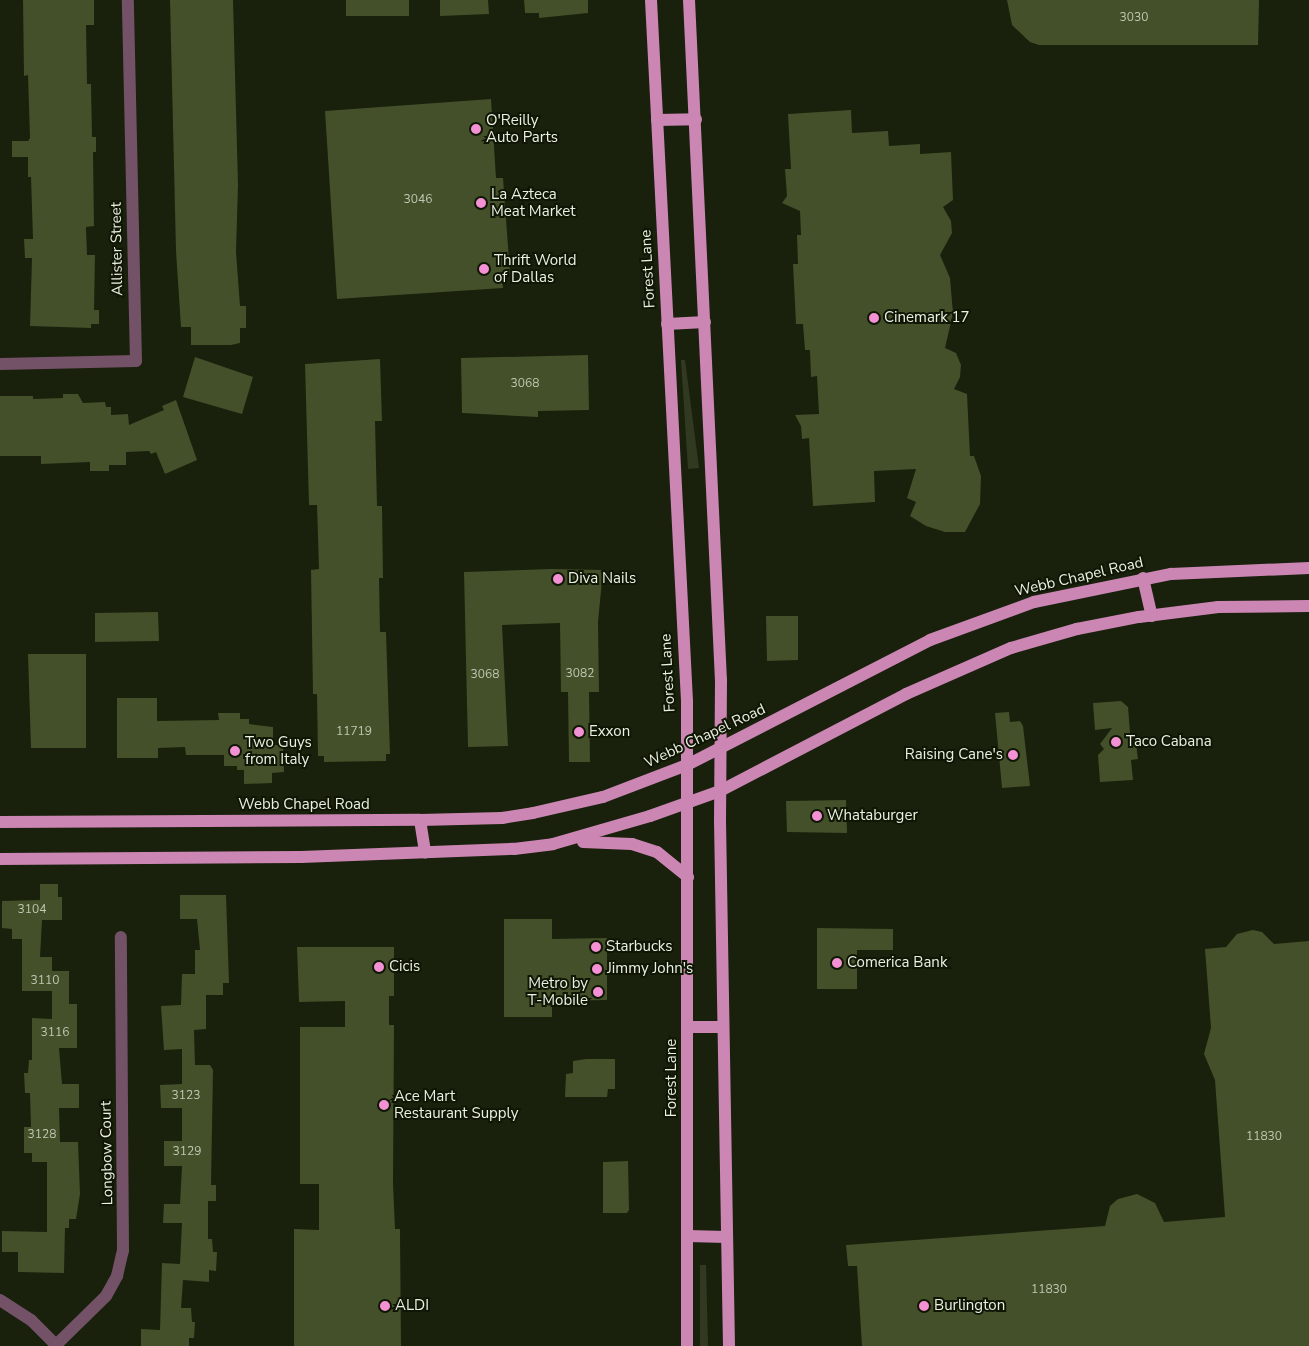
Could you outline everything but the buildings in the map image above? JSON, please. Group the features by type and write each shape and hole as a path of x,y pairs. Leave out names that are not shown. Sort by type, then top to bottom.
{"main road":[{"name":"Forest Lane","path":"650,0 688,765 687,1346"},
{"path":"689,0 705,322 721,749 723,1027 729,1346"},
{"path":"657,120 696,119"},
{"path":"667,324 705,322"},
{"name":"Webb Chapel Road","path":"0,822 420,820 502,818 533,813 603,797 688,765 930,640 977,620 1034,602 1143,578 1309,568"},
{"path":"1143,578 1152,616"},
{"path":"0,859 251,858 514,849 563,842 720,791 906,694 1012,648 1077,629 1152,616 1218,607 1309,606"},
{"path":"420,820 425,852"},
{"path":"563,842 632,844 657,852 688,877"},
{"path":"688,1028 723,1027"},
{"path":"687,1236 727,1237"}],"street":[{"name":"Allister Street","path":"0,364 136,361 128,0"},
{"name":"Longbow Court","path":"57,1345 106,1296 117,1276 123,1251 120,936"},
{"path":"0,1300 31,1320 57,1345"}],"green space":[{"path":"681,360 685,360 699,468 688,469"},
{"path":"700,1265 706,1265 708,1346 700,1346"}],"place":[{"name":"O'Reilly Auto Parts","path":"476,129"},
{"name":"La Azteca Meat Market","path":"481,203"},
{"name":"Thrift World of Dallas","path":"484,269"},
{"name":"Cinemark 17","path":"874,318"},
{"name":"Diva Nails","path":"558,579"},
{"name":"Exxon","path":"579,732"},
{"name":"Taco Cabana","path":"1116,742"},
{"name":"Two Guys from Italy","path":"235,751"},
{"name":"Raising Cane's","path":"1013,755"},
{"name":"Whataburger","path":"817,816"},
{"name":"Starbucks","path":"596,947"},
{"name":"Comerica Bank","path":"837,963"},
{"name":"Cicis","path":"379,967"},
{"name":"Jimmy John's","path":"597,969"},
{"name":"Metro by T-Mobile","path":"598,992"},
{"name":"Ace Mart Restaurant Supply","path":"384,1105"},
{"name":"ALDI","path":"385,1306"},
{"name":"Burlington","path":"924,1306"}]}
